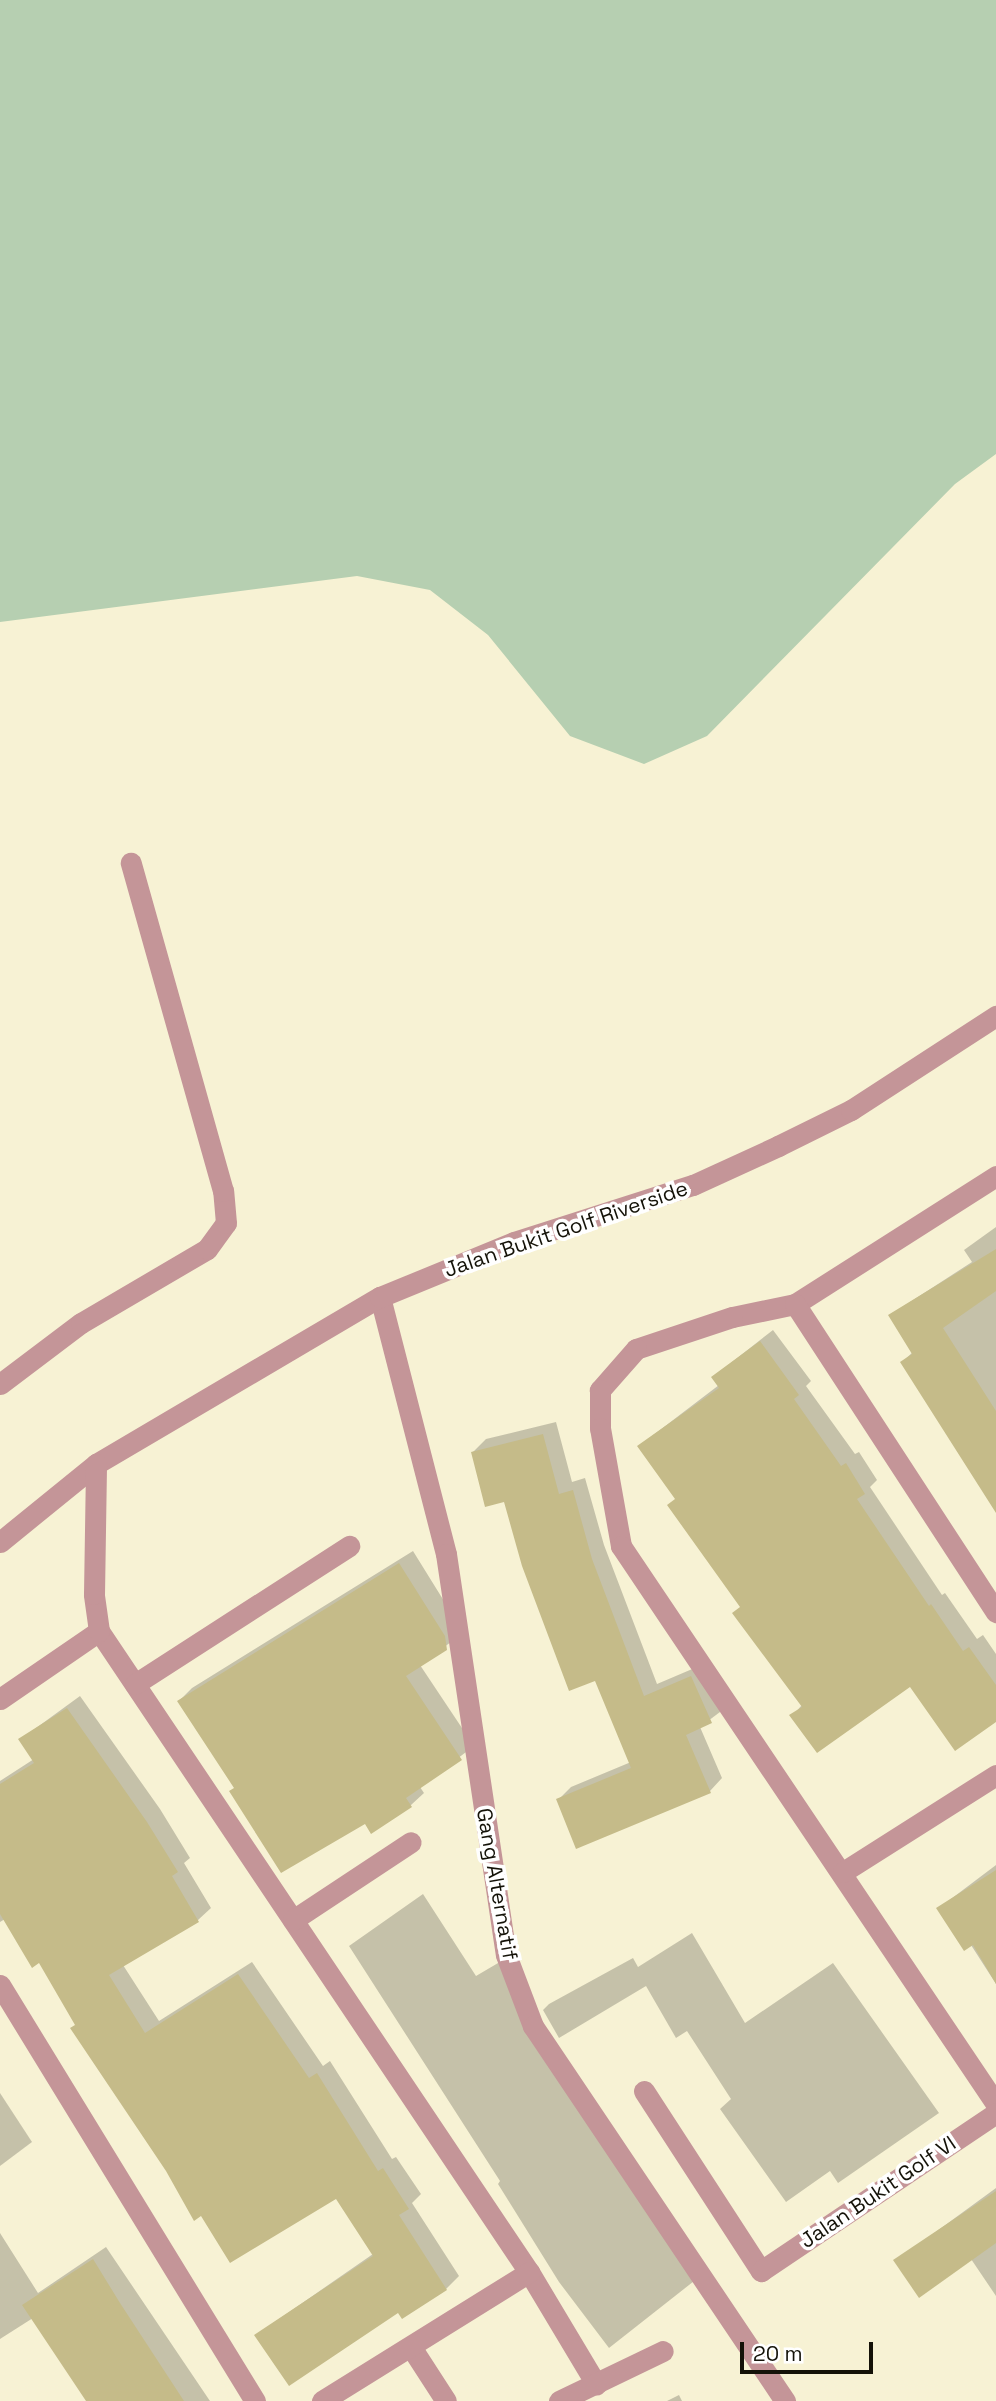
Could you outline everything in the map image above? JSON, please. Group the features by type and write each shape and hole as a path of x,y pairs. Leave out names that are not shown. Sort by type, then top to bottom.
{"street":[{"path":"0,1384 81,1323 207,1248 226,1223 223,1191 131,863"},
{"name":"Jalan Bukit Golf Riverside","path":"0,1542 96,1464 380,1297 514,1242 693,1185 754,1158 851,1110 996,1016"},
{"path":"996,1176 795,1304 732,1317 636,1349 600,1390 600,1428 621,1546 844,1872 996,2104"},
{"name":"Gang Alternatif","path":"380,1297 446,1553 506,1955 533,2026 785,2401"},
{"path":"795,1304 996,1612"},
{"path":"96,1464 94,1594 99,1631 529,2272 596,2384"},
{"path":"135,1684 349,1546"},
{"path":"0,1699 99,1631"},
{"path":"844,1872 996,1775"},
{"path":"293,1920 411,1842"},
{"path":"0,1985 255,2401"},
{"name":"Jalan Bukit Golf VI","path":"644,2091 761,2271 996,2113"},
{"path":"322,2401 529,2272"},
{"path":"411,2347 446,2401"},
{"path":"559,2401 663,2351"}],"green space":[{"path":"0,0 996,0 996,454 955,484 707,736 644,764 570,736 488,635 430,590 357,576 0,622"}],"building":[{"path":"996,1249 996,1291 943,1328 996,1411 996,1513 900,1362 912,1354 888,1315"},
{"path":"760,1341 799,1395 794,1399 841,1466 846,1463 865,1494 857,1499 929,1606 931,1604 963,1651 969,1647 996,1685 996,1722 955,1751 910,1687 817,1753 789,1715 802,1707 732,1613 740,1607 667,1505 675,1499 637,1446 719,1388 711,1377"},
{"path":"543,1434 559,1494 573,1490 592,1559 644,1696 691,1676 712,1723 686,1735 711,1793 576,1849 556,1799 631,1768 595,1681 569,1691 522,1566 504,1502 485,1507 471,1452"},
{"path":"399,1563 445,1636 447,1650 406,1676 462,1760 406,1798 412,1807 371,1834 365,1824 281,1873 229,1791 234,1788 177,1701"},
{"path":"67,1708 147,1822 178,1872 172,1876 199,1922 109,1975 145,2033 238,1974 309,2078 317,2073 378,2171 383,2168 409,2209 399,2215 447,2290 402,2319 398,2313 289,2386 254,2335 373,2256 336,2199 230,2263 201,2216 194,2221 166,2171 70,2028 75,2025 39,1963 32,1968 0,1914 0,1784 34,1763 18,1739"},
{"path":"996,1870 996,1984 973,1945 964,1951 936,1908"},
{"path":"996,2191 996,2243 919,2298 893,2260"},
{"path":"93,2259 184,2401 86,2401 22,2305"}]}
